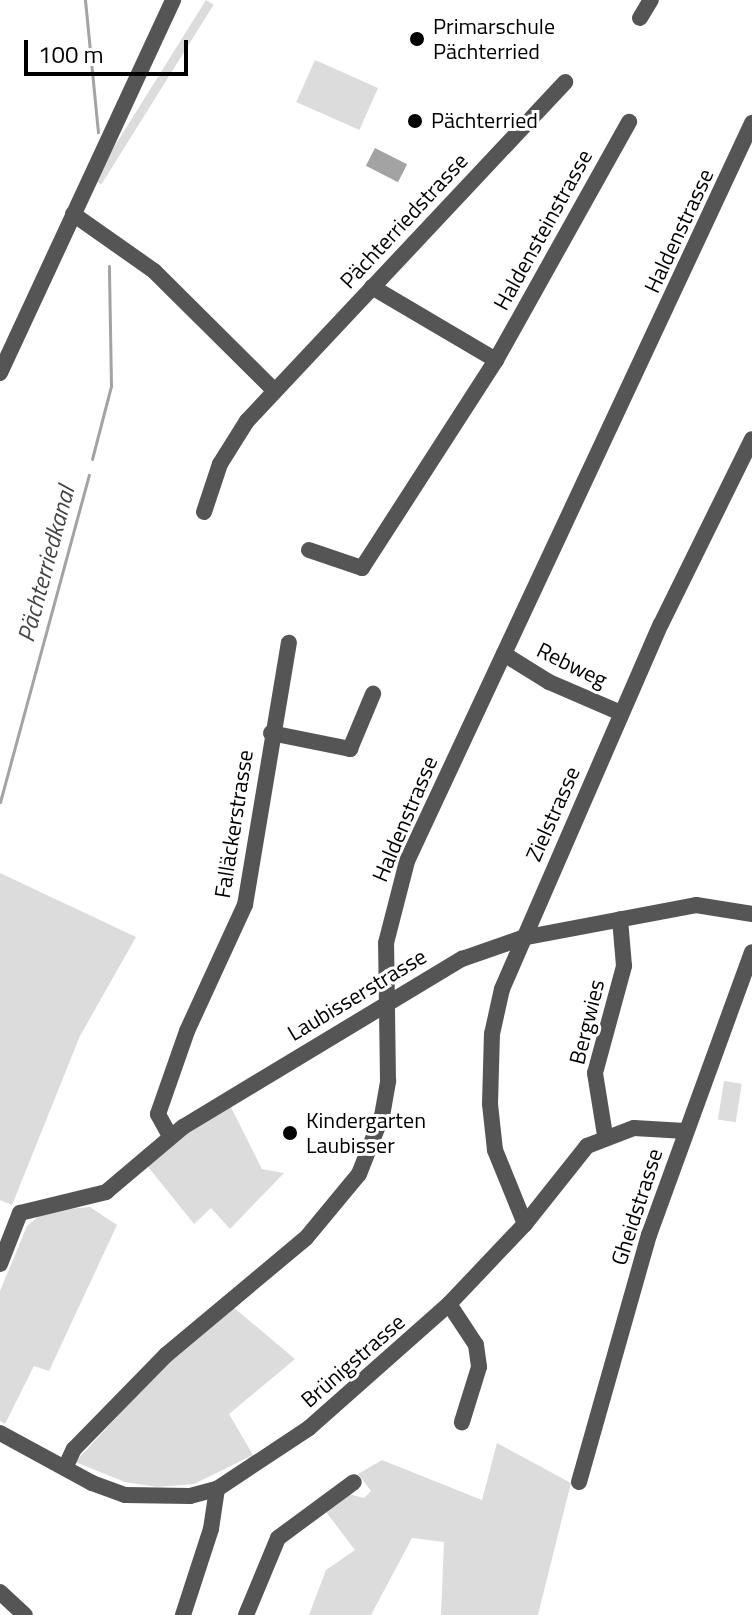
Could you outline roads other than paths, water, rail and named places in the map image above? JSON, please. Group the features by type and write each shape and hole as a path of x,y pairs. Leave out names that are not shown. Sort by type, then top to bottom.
{"street":[{"path":"0,373 173,0"},
{"path":"640,18 651,0"},
{"name":"Pächterriedstrasse","path":"204,512 220,464 274,390 565,82"},
{"name":"Haldensteinstrasse","path":"309,550 362,568 496,360 629,122"},
{"name":"Haldenstrasse","path":"65,1468 74,1449 166,1355 306,1238 346,1195 382,1116 390,1060 386,943 407,861 752,123"},
{"path":"73,214 154,271 274,390"},
{"path":"372,287 496,360"},
{"name":"Zielstrasse","path":"525,1224 495,1150 490,1104 492,1034 522,938 621,713 752,439"},
{"name":"Falläckerstrasse","path":"170,1136 158,1114 187,1031 245,905 271,733 289,643"},
{"name":"Rebweg","path":"504,654 549,682 621,713"},
{"path":"271,733 350,749 373,694"},
{"name":"Laubisserstrasse","path":"0,1264 20,1213 106,1192 170,1136 387,1001 462,959 522,938 696,905 735,907 752,914"},
{"name":"Bergwies","path":"605,1135 595,1073 624,966 620,919"},
{"name":"Gheidstrasse","path":"579,1482 685,1131 752,952"},
{"path":"605,1135 634,1128 685,1131"},
{"name":"Brünigstrasse","path":"0,1433 65,1468 125,1495 190,1496 217,1489 309,1428 449,1304 525,1224 571,1163 605,1135"},
{"path":"449,1304 476,1345 479,1367 462,1422"},
{"path":"246,1615 278,1538 354,1482"},
{"path":"183,1615 211,1529 217,1489"},
{"path":"0,1592 25,1615"}],"waterway":[{"path":"85,0 98,132"},
{"name":"Pächterriedkanal","path":"92,459 111,386 109,266"},
{"name":"Pächterriedkanal","path":"0,802 89,475"}],"place":[{"name":"Primarschule Pächterried","path":"417,39"},
{"name":"Pächterried","path":"415,121"},
{"name":"Kindergarten Laubisser","path":"290,1133"}]}
